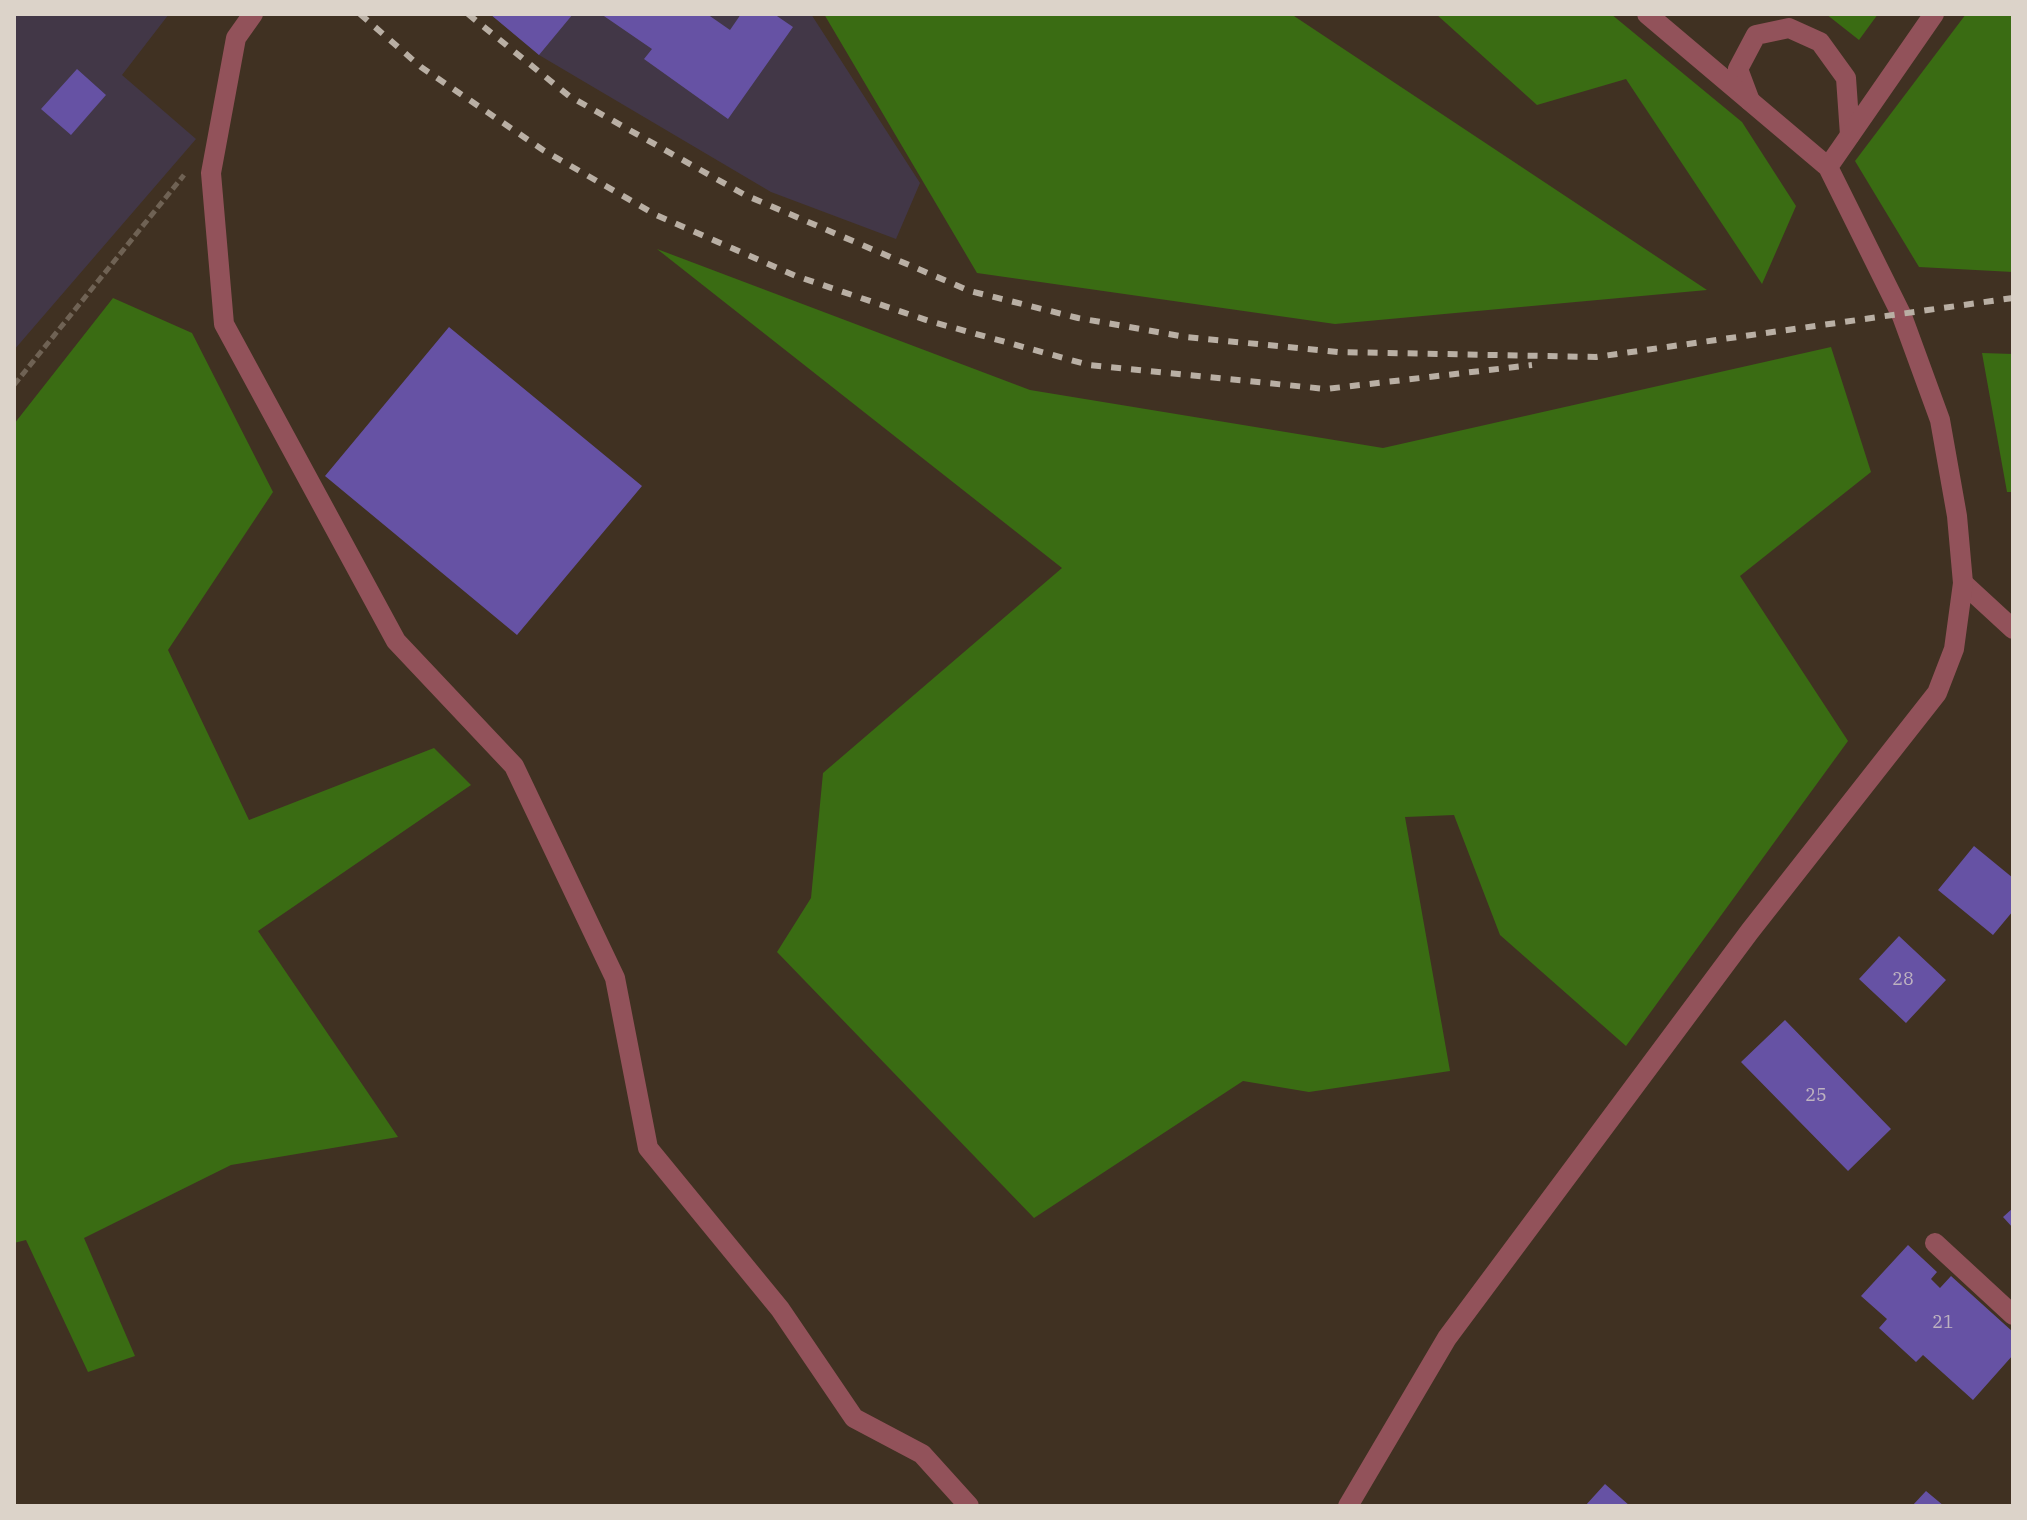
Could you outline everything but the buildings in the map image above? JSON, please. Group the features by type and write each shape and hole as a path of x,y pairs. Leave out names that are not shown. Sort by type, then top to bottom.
{"street":[{"path":"253,14 236,38 211,173 224,324 396,641 514,766 615,978 648,1148 780,1309 854,1418 922,1454 969,1506"},
{"path":"1348,1506 1447,1338 1750,931 1937,693 1954,649 1963,583 1957,516 1940,420 1902,316 1828,167 1647,14"},
{"path":"1828,167 1934,14"},
{"path":"1750,101 1738,69 1756,35 1789,28 1820,42 1846,78 1850,135"},
{"path":"1963,583 2013,629"},
{"path":"1935,1243 2013,1315"}],"path":[{"path":"14,385 218,134"}],"shaded area":[{"path":"14,14 169,14 122,75 196,139 14,350"},
{"path":"490,14 811,14 920,183 896,239 771,192 539,55"}],"green space":[{"path":"824,14 1291,14 1707,290 1335,324 977,273"},
{"path":"1436,14 1611,14 1742,122 1796,206 1762,284 1626,79 1537,105"},
{"path":"1826,14 1878,14 1859,40"},
{"path":"1966,14 2013,14 2013,272 1919,267 1855,161"},
{"path":"657,249 1030,390 1383,448 1831,347 1871,472 1740,576 1848,741 1626,1046 1500,935 1454,815 1405,817 1450,1071 1309,1092 1243,1081 1034,1218 777,952 811,898 823,773 1062,568"},
{"path":"113,298 192,333 273,492 168,650 249,820 434,748 471,785 258,931 398,1137 231,1165 84,1238 135,1356 88,1372 26,1240 14,1243 14,424"},
{"path":"1982,353 2013,354 2013,492 2007,492"}],"railway":[{"path":"360,14 421,67 543,150 656,215 796,276 929,321 1089,365 1326,389 1532,365"},
{"path":"468,14 569,96 745,195 970,291 1078,318 1186,337 1338,352 1596,357 2013,298"}]}
